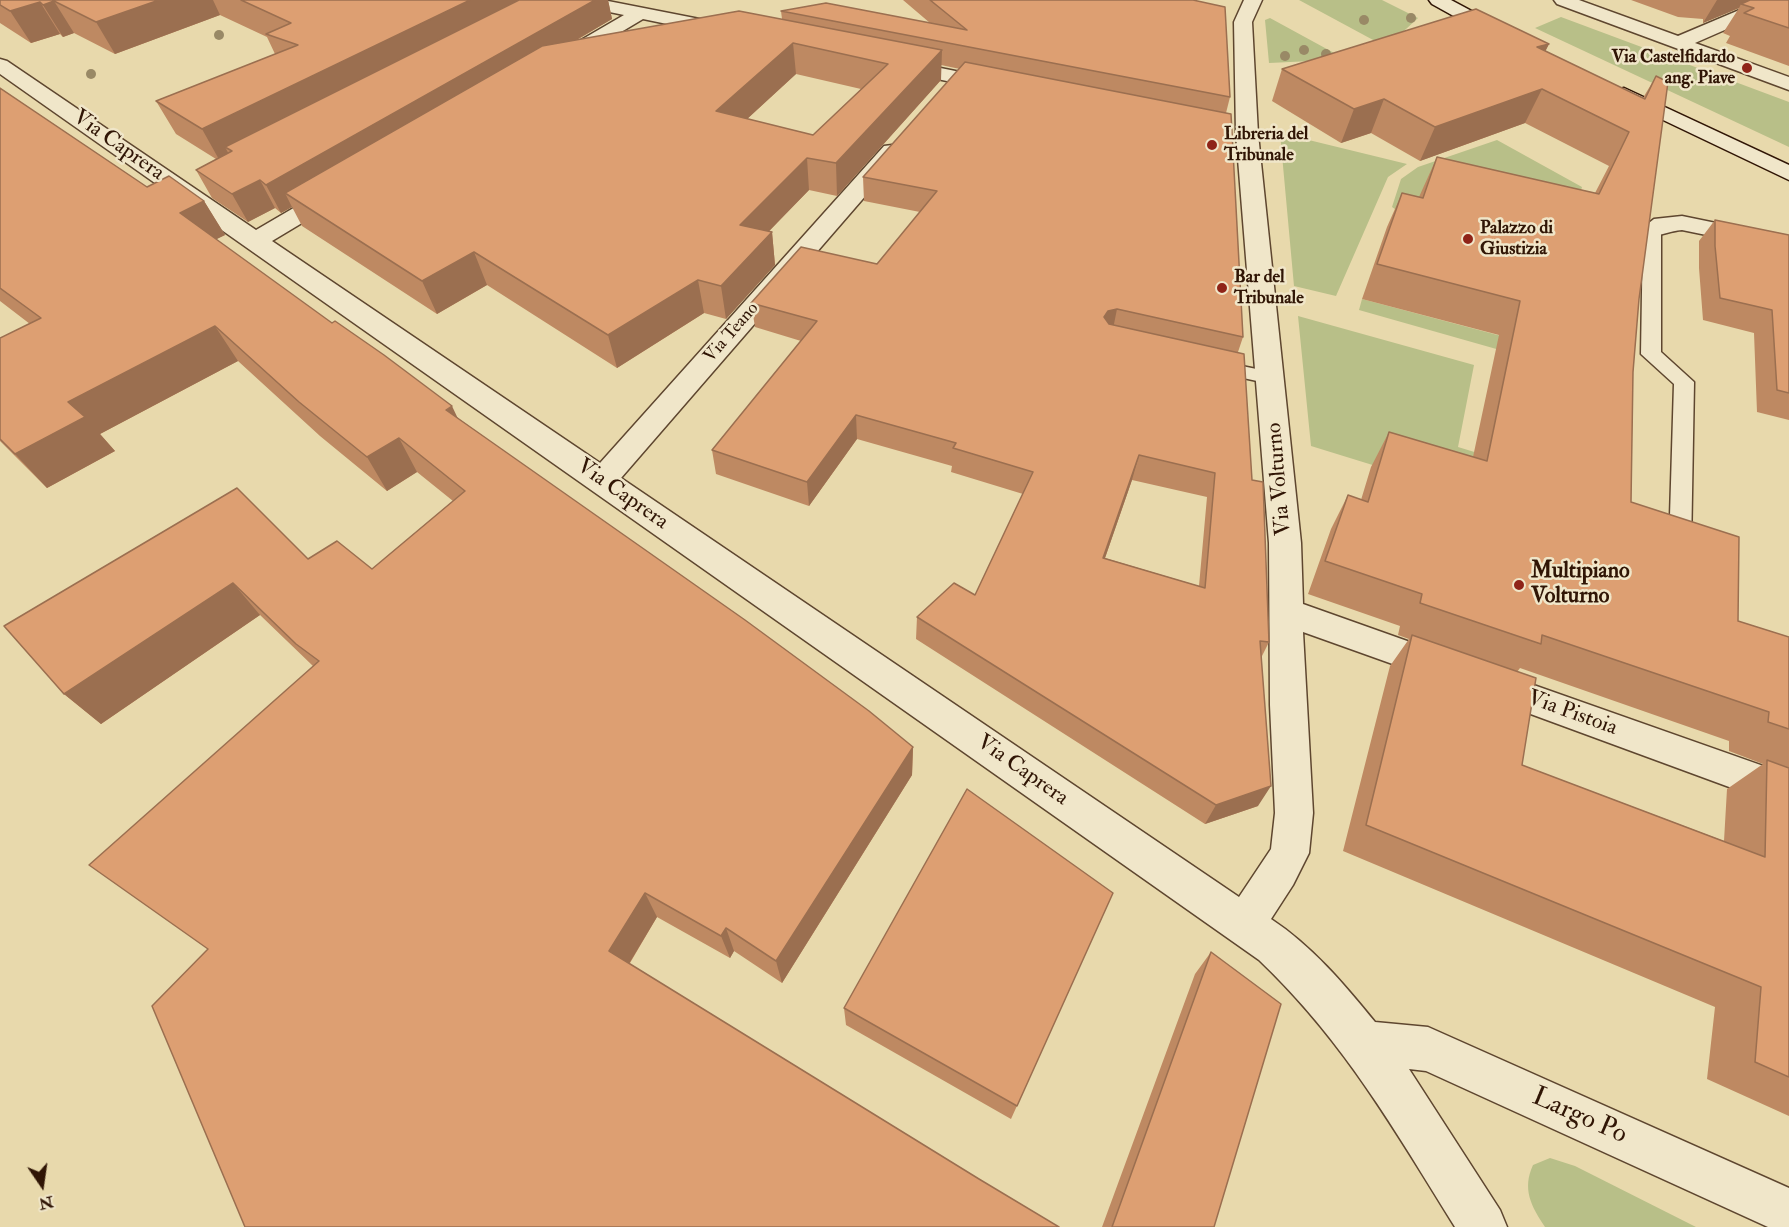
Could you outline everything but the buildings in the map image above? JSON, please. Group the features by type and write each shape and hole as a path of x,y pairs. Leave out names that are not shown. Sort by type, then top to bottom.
{"street":[{"path":"577,0 746,35"},
{"path":"1233,14 1253,0"},
{"path":"1563,0 1789,84"},
{"path":"1679,43 1778,0"},
{"path":"1431,2 1521,44"},
{"path":"547,69 640,13"},
{"name":"Via Volturno","path":"1233,14 1237,133 1271,378 1280,469 1285,543 1294,813 1290,853 1244,924"},
{"path":"875,61 950,86 1016,89"},
{"name":"Via Caprera","path":"0,65 194,188 255,241 1244,924"},
{"path":"1604,84 1789,173"},
{"name":"Via Teano","path":"601,480 911,130"},
{"path":"255,241 352,183"},
{"path":"1652,231 1662,224 1682,223 1789,245"},
{"name":"Via Pistoia","path":"1286,612 1789,792"},
{"path":"1244,924 1274,945 1310,978 1363,1043 1483,1227"},
{"name":"Largo Po","path":"1363,1043 1428,1049 1789,1212"}],"lane":[{"path":"1652,231 1651,354 1684,382 1680,549"},
{"path":"1192,361 1271,378"}],"green space":[{"path":"1299,0 1382,0 1418,18 1393,41 1375,41"},
{"path":"1561,17 1789,102 1789,147 1535,28"},
{"path":"1270,18 1336,54 1333,60 1269,63 1265,20"},
{"path":"1280,133 1407,164 1388,177 1336,296 1294,286"},
{"path":"1497,140 1582,187 1570,226 1412,221 1392,207 1401,179 1418,167"},
{"path":"1362,299 1554,350 1521,356 1359,310"},
{"path":"1298,316 1474,365 1458,447 1504,461 1607,406 1633,413 1622,542 1311,446"},
{"path":"1550,1158 1575,1166 1696,1227 1545,1227 1532,1204 1528,1182 1533,1165"}],"place":[{"name":"Via Castelfidardo ang. Piave","path":"1747,68"},
{"name":"Libreria del Tribunale","path":"1212,145"},
{"name":"Palazzo di Giustizia","path":"1468,239"},
{"name":"Bar del Tribunale","path":"1222,288"},
{"name":"Multipiano Volturno","path":"1519,585"}]}
